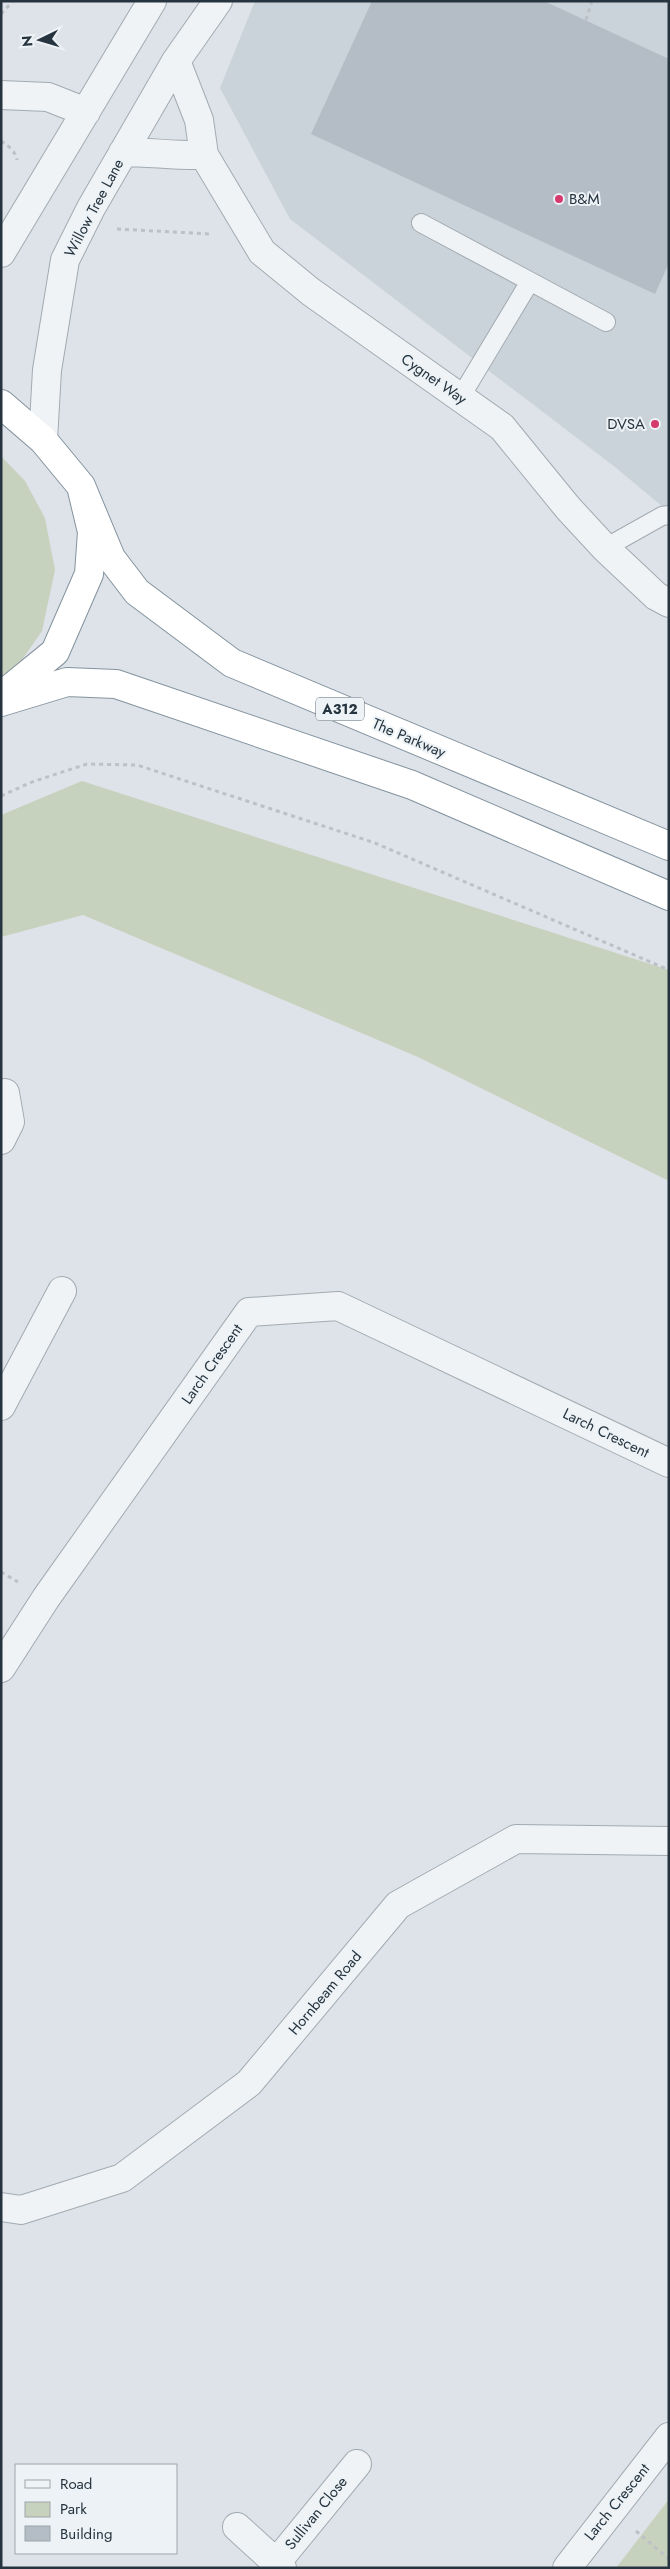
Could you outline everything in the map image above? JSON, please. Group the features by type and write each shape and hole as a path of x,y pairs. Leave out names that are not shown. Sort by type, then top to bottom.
{"highway":[{"name":"A312","path":"1,404 43,440 81,486 92,532 89,574 55,652 1,696"},
{"name":"The Parkway","path":"81,486 111,558 136,592 232,663 669,846"},
{"path":"1,702 67,682 116,684 412,785 669,896"}],"street":[{"path":"1,254 152,1"},
{"name":"Willow Tree Lane","path":"43,440 47,370 65,260 176,61 218,1"},
{"name":"Cygnet Way","path":"176,61 199,120 204,156 262,252 311,292 502,427 568,508 605,548 656,596 669,603"},
{"path":"1,95 48,97 86,112"},
{"path":"124,152 204,156"},
{"path":"1,1140 10,1122 5,1093"},
{"path":"1,1406 62,1290"},
{"name":"Larch Crescent","path":"1,1668 46,1598 249,1312 338,1306 669,1463"},
{"name":"Hornbeam Road","path":"1,2207 21,2210 122,2178 250,2083 398,1905 516,1839 669,1841"},
{"name":"Larch Crescent","path":"567,2568 609,2510 669,2437"},
{"name":"Sullivan Close","path":"238,2527 279,2565 357,2464"}],"lane":[{"path":"421,223 606,322"},
{"path":"460,398 529,282"},
{"path":"605,548 662,516 669,515"}],"path":[{"path":"1,14 13,1"},
{"path":"586,20 592,1"},
{"path":"113,228 211,234 208,227"},
{"path":"1,796 32,782 88,764 137,765 375,843 669,970"},
{"path":"609,2510 669,2559"}],"shaded area":[{"path":"255,1 669,1 669,512 615,467 290,219 220,88"}],"green space":[{"path":"1,456 25,481 45,518 55,570 42,631 13,673 1,682"},
{"path":"82,781 669,970 669,1181 418,1057 83,915 1,937 1,815"},
{"path":"669,2499 669,2568 616,2568"}],"building":[{"name":"B&M","path":"372,1 544,1 669,59 669,263 655,294 311,134"}],"place":[{"name":"B&M","path":"559,199"},
{"name":"DVSA","path":"655,424"}]}
